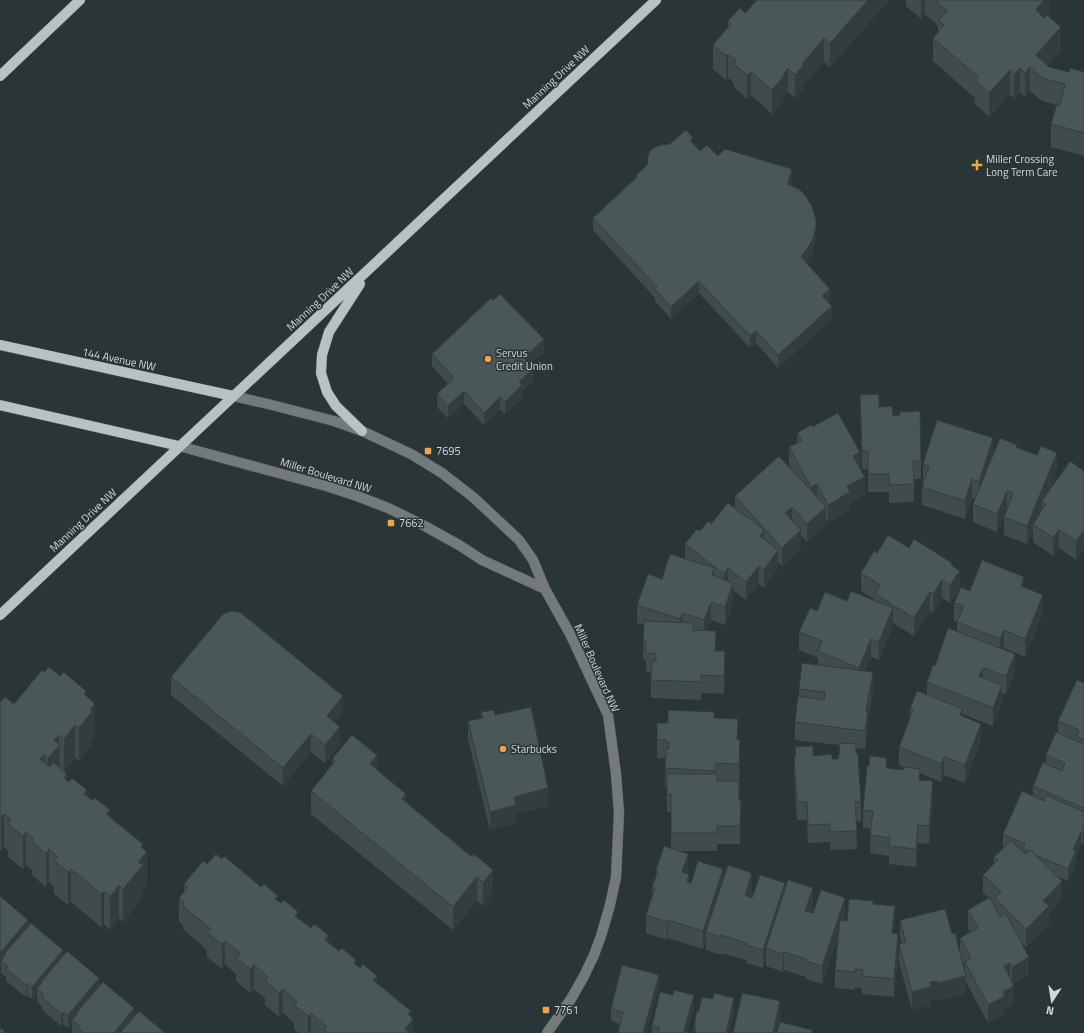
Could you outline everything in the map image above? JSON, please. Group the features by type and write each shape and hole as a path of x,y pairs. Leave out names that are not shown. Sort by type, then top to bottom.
{"main road":[{"path":"0,76 80,0"},
{"name":"Manning Drive NW","path":"0,615 656,0"},
{"path":"362,431 336,406 327,392 321,373 322,355 329,332 368,270"},
{"name":"144 Avenue NW","path":"0,345 233,396"},
{"path":"0,405 179,446"}],"street":[{"name":"Miller Boulevard NW","path":"233,396 327,419 362,431 411,454 442,472 474,497 519,540 534,560 545,589 570,634 608,715 616,774 619,813 616,877 601,936 594,956 584,976 571,999 547,1033"},
{"name":"Miller Boulevard NW","path":"179,446 326,486 388,508 459,545 482,560 545,589"}],"building":[{"path":"757,0 868,0 830,43 824,38 802,64 803,66 795,75 788,68 783,75 784,76 772,90 751,72 747,75 734,64 736,61 728,54 726,56 713,45 731,24 728,21 740,8 745,13"},
{"path":"935,0 1044,0 1036,10 1044,18 1047,15 1061,27 1036,55 1049,67 1069,72 1070,68 1084,72 1084,133 1051,124 1057,104 1060,105 1065,84 1042,78 1030,67 1025,73 1020,68 1014,75 1010,70 989,93 975,80 978,77 933,38 944,25 938,21 947,11"},
{"path":"686,130 693,138 690,140 700,151 707,145 718,156 725,149 792,169 788,184 800,190 812,206 816,226 813,239 806,251 801,256 830,289 822,296 832,306 778,355 756,331 750,336 699,281 671,307 655,289 657,287 593,218 637,177 636,175 647,165 650,151 655,147 670,144"},
{"name":"Servus Credit Union","path":"500,294 544,339 524,358 534,368 519,382 522,385 505,402 500,397 484,413 464,391 448,406 437,394 454,378 432,354 491,298 493,300"},
{"path":"879,394 879,407 892,406 893,416 900,415 899,412 920,411 921,461 913,461 914,484 889,485 889,474 868,474 868,451 862,451 860,395"},
{"path":"838,413 860,452 853,456 865,477 847,486 850,492 828,505 817,484 811,487 789,447 802,441 797,433"},
{"path":"937,420 993,438 979,482 972,479 965,501 922,487 929,466 923,464"},
{"path":"1000,438 1017,445 1016,447 1037,455 1041,446 1057,453 1027,526 1004,517 1013,493 1007,491 997,514 973,504"},
{"path":"779,456 826,507 807,524 792,507 785,513 801,530 782,548 735,496"},
{"path":"1070,461 1084,471 1084,530 1076,541 1059,530 1053,538 1033,524 1046,504 1042,501"},
{"path":"728,503 764,530 760,536 778,550 764,570 759,566 746,582 728,568 724,574 685,544 697,529 700,531 708,521 711,524"},
{"path":"888,535 909,548 914,539 952,563 951,565 960,571 950,585 942,580 933,594 930,592 914,618 875,594 880,585 861,573 874,551 877,553"},
{"path":"670,554 714,568 712,575 733,583 725,607 711,602 704,620 683,613 680,619 637,605 648,574 662,579"},
{"path":"982,560 1024,577 1021,586 1043,595 1025,639 1004,630 1000,639 957,622 964,606 954,603 961,587 970,591"},
{"path":"851,591 893,608 879,642 871,639 859,668 818,651 822,641 799,632 810,608 817,611 825,592 847,601"},
{"path":"232,611 241,613 343,696 327,716 340,727 325,745 311,734 283,768 171,677 223,614"},
{"path":"644,621 693,623 693,630 716,631 715,651 725,651 724,676 701,675 701,682 651,680 652,661 656,661 656,654 646,653 646,642 643,641"},
{"path":"948,628 1015,654 1006,676 983,668 979,676 1002,685 993,708 927,682 933,665 935,666"},
{"path":"802,663 873,672 866,711 868,711 865,731 795,722 798,696 824,700 825,692 799,689"},
{"path":"49,667 60,676 64,672 86,691 84,694 95,704 90,710 92,712 79,728 75,725 64,739 59,735 54,740 60,745 48,758 44,755 40,759 50,767 53,762 67,774 64,778 69,782 72,778 87,790 84,794 92,800 95,798 110,810 106,814 143,844 141,847 147,852 138,862 143,865 123,889 119,885 110,897 104,891 101,894 71,869 68,872 54,861 58,857 49,849 46,854 32,842 34,839 26,832 23,836 8,824 11,820 4,814 1,817 0,816 0,703 5,697 14,704 42,670 44,672"},
{"path":"1077,680 1084,683 1084,740 1077,737 1079,730 1058,721"},
{"path":"917,691 963,709 960,715 981,724 965,765 944,757 941,764 899,747 913,710 910,709"},
{"path":"531,707 548,788 514,797 516,805 490,812 468,721 483,718 481,712 494,710 495,715"},
{"path":"668,710 714,712 714,718 738,719 737,739 740,740 739,764 716,763 716,771 665,768 666,749 669,749 669,742 666,742 666,740 657,740 657,723 668,723"},
{"path":"1056,732 1084,744 1084,808 1033,786 1043,762 1062,771 1065,763 1046,755"},
{"path":"352,735 377,755 370,764 406,794 402,799 472,857 474,854 493,870 483,883 477,877 453,907 311,791 335,761 332,759"},
{"path":"856,743 861,802 855,802 857,831 830,832 830,824 808,825 807,802 797,802 794,757 796,757 795,747 813,746 813,756 832,754 832,759 838,759 838,755 840,755 839,744"},
{"path":"870,756 887,758 886,768 903,770 904,767 920,769 919,780 933,781 929,826 918,825 916,849 889,846 890,838 870,835 873,811 863,810 867,766 869,766"},
{"path":"667,774 716,774 717,781 739,781 739,801 741,800 740,826 717,826 717,833 671,833 671,794 667,794"},
{"path":"1022,791 1044,801 1046,795 1084,812 1084,829 1083,832 1081,832 1073,850 1076,851 1068,869 1035,855 1030,850 1028,852 1023,849 1025,844 1003,834"},
{"path":"1011,841 1025,854 1030,850 1062,881 1043,901 1049,906 1026,929 995,898 1001,892 983,875 998,860 994,857"},
{"path":"664,846 688,854 682,872 689,874 687,882 691,883 698,861 723,869 703,931 646,915 655,888 652,887 658,871 656,870"},
{"path":"216,854 222,859 224,856 261,887 264,884 278,896 275,899 281,903 284,900 298,912 295,916 311,928 314,924 328,935 325,940 339,951 342,948 356,960 354,963 360,968 363,964 377,976 373,980 411,1011 408,1014 413,1019 405,1029 409,1033 328,1033 324,1030 327,1027 311,1013 308,1016 294,1005 297,1002 283,989 279,993 265,981 268,977 254,965 250,969 236,958 240,953 225,941 222,945 207,933 211,929 183,906 184,903 179,898 188,887 184,884 203,861 207,864"},
{"path":"728,865 752,873 745,895 752,898 760,875 785,883 763,950 746,945 747,943 706,932"},
{"path":"788,880 813,888 805,911 813,913 821,890 845,898 822,966 806,961 806,959 784,952 783,954 766,948"},
{"path":"0,896 28,920 0,953"},
{"path":"990,897 1000,917 1006,914 1029,957 1012,967 1010,963 1004,966 1014,986 1003,992 1005,996 988,1005 965,962 971,958 960,938 978,928 968,910"},
{"path":"849,899 873,901 873,904 895,906 892,933 898,934 894,979 862,976 863,970 855,969 855,972 835,970 840,920 847,921"},
{"path":"945,909 952,934 955,933 966,976 937,983 937,981 930,982 931,987 912,992 899,944 906,942 900,920"},
{"path":"31,923 63,950 32,987 27,983 26,985 6,969 8,967 1,961 6,954 5,953"},
{"path":"67,951 99,978 68,1015 63,1012 61,1014 42,997 44,995 37,989"},
{"path":"622,965 659,975 643,1033 618,1033 623,1012 611,1009"},
{"path":"103,982 134,1008 114,1033 84,1033 72,1020"},
{"path":"674,990 694,995 684,1031 688,1033 658,1033 660,1028 652,1026 660,992 673,995"},
{"path":"714,993 734,998 726,1033 695,1033 696,1027 694,1026 702,997 713,999"},
{"path":"742,993 780,1001 773,1033 733,1033"},
{"path":"139,1011 165,1033 120,1033"},
{"path":"780,1022 812,1030 812,1033 777,1033"},
{"path":"0,1027 6,1033 0,1033"}],"place":[{"name":"Miller Crossing Long Term Care","path":"977,165"},
{"name":"Servus Credit Union","path":"488,359"},
{"name":"7695","path":"428,451"},
{"name":"7662","path":"391,523"},
{"name":"Starbucks","path":"503,749"},
{"name":"7761","path":"546,1010"}]}
